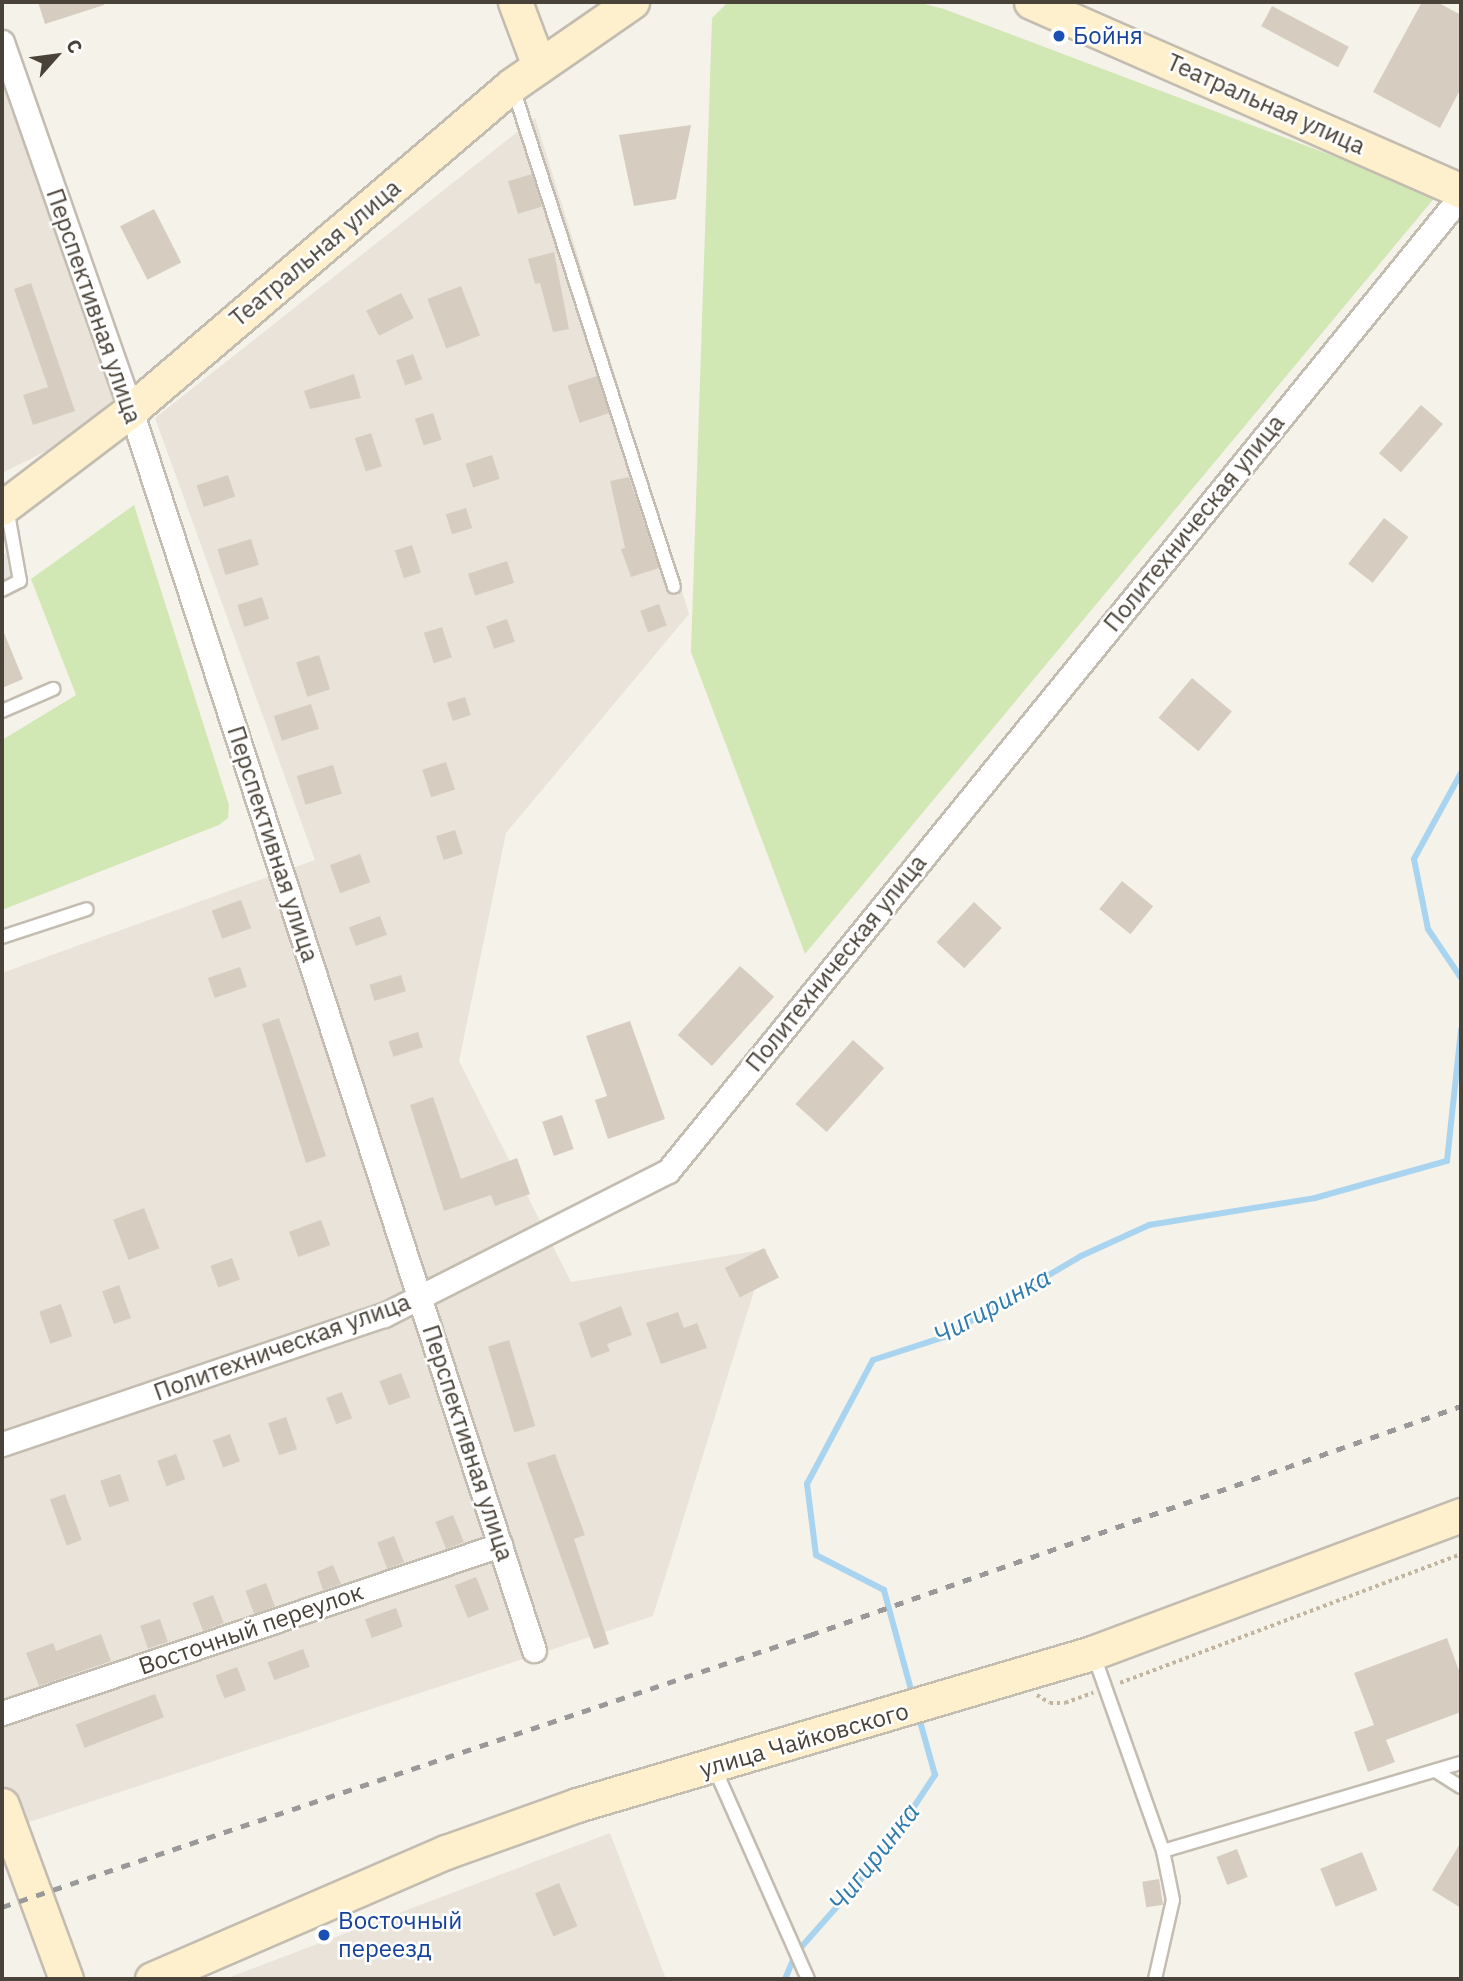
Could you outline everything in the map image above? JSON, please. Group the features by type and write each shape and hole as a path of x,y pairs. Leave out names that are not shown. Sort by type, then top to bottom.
{"street":[{"path":"515,2 525,76"},
{"name":"Театральная улица","path":"4,506 131,410 525,76 632,2"},
{"name":"Театральная улица","path":"1031,2 1461,194"},
{"name":"Перспективная улица","path":"2,42 131,410 534,1650"},
{"name":"Политехническая улица","path":"2,1444 384,1315 668,1171 1461,194"},
{"name":"улица Чайковского","path":"160,1978 446,1852 577,1805 859,1725 1093,1653 1461,1515"},
{"name":"Восточный переулок","path":"2,1713 500,1545"},
{"path":"2,1805 66,1979"}],"lane":[{"path":"525,76 674,587"},
{"path":"2,590 20,581 4,506"},
{"path":"2,710 53,689"},
{"path":"2,937 87,909"},
{"path":"1093,1653 1163,1851 1174,1900 1155,1979"},
{"path":"1163,1851 1461,1763"},
{"path":"714,1767 808,1979"},
{"path":"1437,1772 1461,1787"}],"path":[{"path":"1025,1698 1037,1695 1050,1703 1065,1703 1461,1554"}],"shaded area":[{"path":"2,30 130,409 2,473"},
{"path":"535,118 689,614 506,833 459,1061 571,1282 767,1249 653,1616 2,1831 2,973 315,860 155,418"},
{"path":"7,552 24,589 2,600 2,556"},
{"path":"610,1833 666,1979 225,1979"}],"green space":[{"path":"728,2 917,2 944,9 1437,195 805,954 691,652 712,18"},
{"path":"134,505 229,805 228,818 219,825 2,910 2,740 76,695 31,579"}],"building":[{"path":"38,2 104,2 104,5 45,24"},
{"path":"1422,2 1437,2 1461,15 1461,88 1440,128 1373,92"},
{"path":"1272,6 1349,47 1338,67 1261,26"},
{"path":"691,125 676,199 634,206 619,135"},
{"path":"532,174 542,207 518,214 508,181"},
{"path":"154,209 181,262 147,280 120,226"},
{"path":"554,252 569,329 553,332 540,283 535,284 528,259"},
{"path":"31,283 75,411 33,425 23,395 48,387 14,289"},
{"path":"461,286 480,335 446,348 427,299"},
{"path":"401,293 414,318 379,336 366,311"},
{"path":"413,354 422,379 405,386 396,360"},
{"path":"354,374 361,398 310,409 304,391"},
{"path":"597,376 609,413 580,423 568,386"},
{"path":"1421,405 1443,424 1401,472 1379,453"},
{"path":"433,413 442,440 424,446 415,419"},
{"path":"371,433 382,466 366,472 355,438"},
{"path":"492,455 500,479 473,487 465,464"},
{"path":"228,475 235,497 204,507 197,485"},
{"path":"629,477 659,568 631,577 621,549 625,548 610,481"},
{"path":"466,508 472,528 452,534 446,514"},
{"path":"1384,518 1408,537 1373,583 1348,564"},
{"path":"251,539 259,565 225,575 218,549"},
{"path":"412,545 421,573 404,578 395,551"},
{"path":"507,561 514,583 475,596 468,574"},
{"path":"262,597 269,619 244,627 237,605"},
{"path":"659,604 667,626 648,632 640,611"},
{"path":"507,619 515,642 494,649 486,626"},
{"path":"442,627 452,657 434,663 424,633"},
{"path":"2,628 23,679 2,688"},
{"path":"319,655 330,689 307,697 296,662"},
{"path":"1192,678 1232,711 1198,751 1159,718"},
{"path":"465,697 471,715 453,721 447,703"},
{"path":"311,704 319,729 282,741 274,716"},
{"path":"446,762 455,790 431,797 422,770"},
{"path":"333,765 342,794 305,805 297,776"},
{"path":"455,830 463,854 444,860 436,836"},
{"path":"360,854 370,882 340,893 330,865"},
{"path":"1122,881 1153,906 1130,934 1099,909"},
{"path":"241,900 251,928 222,939 212,911"},
{"path":"974,902 1002,928 964,968 936,942"},
{"path":"380,916 387,935 356,946 349,927"},
{"path":"740,966 774,997 712,1066 678,1035"},
{"path":"240,967 247,987 215,998 208,978"},
{"path":"401,975 406,991 374,1001 369,985"},
{"path":"279,1018 326,1156 306,1163 262,1024"},
{"path":"630,1021 665,1119 608,1139 595,1100 607,1096 586,1036"},
{"path":"418,1032 423,1047 393,1057 389,1042"},
{"path":"853,1040 884,1068 827,1132 795,1104"},
{"path":"433,1097 461,1179 517,1158 530,1194 495,1206 491,1195 444,1211 410,1105"},
{"path":"562,1115 574,1149 554,1156 542,1122"},
{"path":"144,1208 159,1248 129,1260 113,1220"},
{"path":"321,1220 330,1245 298,1257 289,1232"},
{"path":"764,1248 779,1277 740,1297 725,1268"},
{"path":"232,1258 240,1280 218,1287 210,1266"},
{"path":"119,1285 131,1318 114,1324 102,1291"},
{"path":"61,1304 72,1336 50,1344 39,1311"},
{"path":"621,1306 632,1335 607,1344 610,1351 591,1358 579,1323"},
{"path":"678,1312 684,1328 697,1323 707,1348 661,1364 646,1323"},
{"path":"509,1340 535,1426 514,1432 488,1346"},
{"path":"401,1373 410,1397 389,1406 380,1381"},
{"path":"342,1392 352,1418 336,1424 326,1398"},
{"path":"286,1417 297,1449 279,1455 268,1423"},
{"path":"230,1434 240,1461 223,1467 213,1440"},
{"path":"176,1454 185,1479 166,1486 157,1461"},
{"path":"555,1454 585,1535 574,1539 609,1644 594,1649 527,1463"},
{"path":"120,1474 129,1500 109,1507 100,1481"},
{"path":"65,1494 82,1540 67,1546 50,1499"},
{"path":"453,1515 464,1542 446,1549 435,1522"},
{"path":"394,1536 404,1562 387,1569 377,1542"},
{"path":"333,1565 341,1584 323,1590 317,1572"},
{"path":"476,1577 489,1609 468,1618 455,1586"},
{"path":"266,1583 275,1606 254,1614 245,1591"},
{"path":"213,1595 224,1623 203,1631 192,1603"},
{"path":"396,1608 403,1627 372,1638 365,1619"},
{"path":"160,1619 168,1642 148,1649 140,1626"},
{"path":"101,1634 111,1661 39,1686 26,1653 53,1643 56,1651"},
{"path":"1447,1638 1461,1676 1461,1712 1386,1740 1395,1762 1368,1772 1354,1732 1374,1725 1354,1673"},
{"path":"303,1649 310,1667 274,1680 268,1663"},
{"path":"237,1667 246,1690 224,1699 216,1675"},
{"path":"155,1694 164,1717 85,1748 76,1724"},
{"path":"1461,1842 1461,1908 1432,1890"},
{"path":"1237,1849 1248,1877 1227,1885 1216,1857"},
{"path":"1362,1852 1377,1890 1336,1907 1320,1869"},
{"path":"1159,1879 1163,1905 1146,1907 1142,1882"},
{"path":"559,1883 577,1926 553,1936 535,1893"}],"waterway":[{"name":"Чигиринка","path":"1461,773 1414,859 1428,929 1461,978"},
{"name":"Чигиринка","path":"913,1697 884,1590 816,1555 807,1484 873,1360 944,1337 1081,1256 1149,1225 1315,1198 1447,1161 1461,1030"},
{"name":"Чигиринка","path":"785,1979 796,1953 880,1858 935,1775 918,1714"}],"railway":[{"path":"2,1907 810,1635 1461,1406"}],"place":[{"name":"Бойня","path":"1059,36"},
{"name":"Восточный переезд","path":"324,1935"}]}
